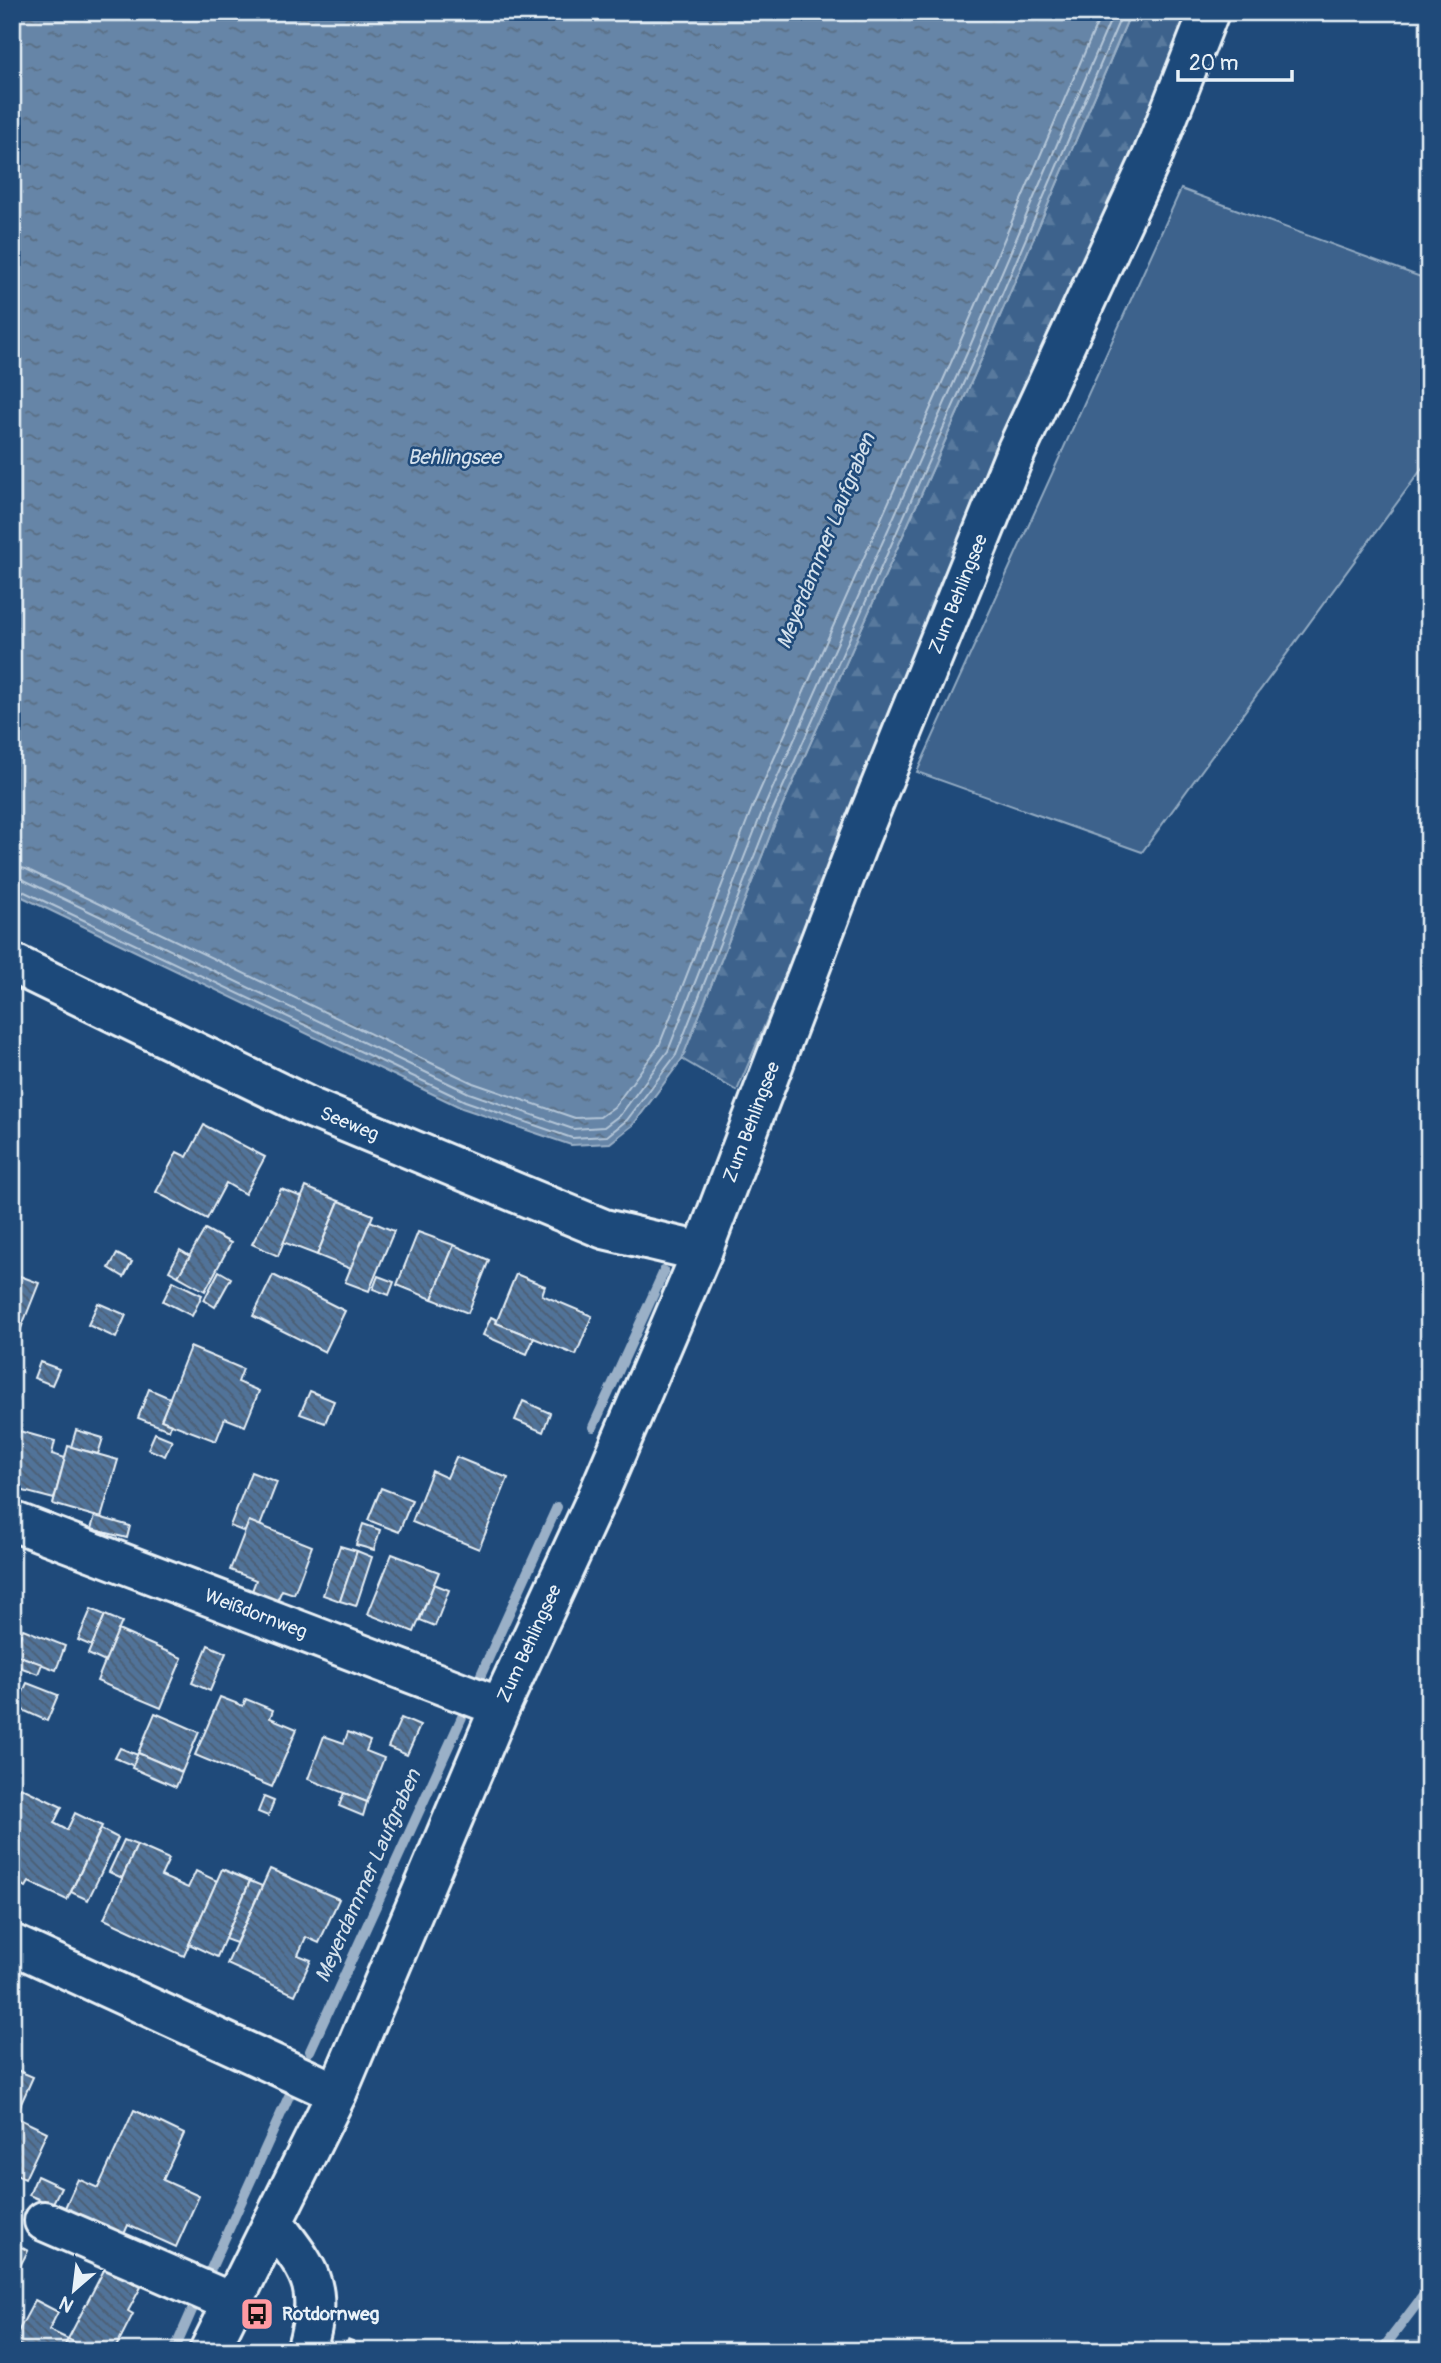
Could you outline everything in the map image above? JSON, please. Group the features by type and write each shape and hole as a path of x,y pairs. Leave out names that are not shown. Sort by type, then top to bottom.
{"street":[{"name":"Zum Behlingsee","path":"209,2351 337,2093 500,1707 599,1493 702,1252 860,837 1009,468 1153,155 1209,12"},
{"name":"Seeweg","path":"12,962 337,1119 604,1229 702,1252"},
{"name":"Weißdornweg","path":"12,1521 500,1707"},
{"path":"12,1944 337,2093"},
{"path":"44,2221 233,2302"},
{"path":"272,2222 310,2272 316,2296 313,2327 306,2351"}],"green space":[{"path":"1131,12 1190,12 737,1091 682,1059 777,818 981,360"},
{"path":"1181,189 1429,280 1429,459 1142,852 917,772"}],"water":[{"name":"Behlingsee","path":"12,12 1131,12 981,360 777,818 682,1059 633,1125 610,1143 571,1145 462,1108 12,892"}],"building":[{"path":"204,1125 265,1157 245,1194 226,1183 207,1219 156,1192 177,1152 187,1157"},
{"path":"306,1187 339,1201 317,1255 283,1242"},
{"path":"281,1189 302,1197 278,1256 252,1244"},
{"path":"339,1201 373,1215 351,1269 317,1255"},
{"path":"370,1221 394,1231 369,1291 345,1282"},
{"path":"205,1229 231,1243 205,1291 178,1276"},
{"path":"418,1232 454,1245 432,1299 397,1285"},
{"path":"454,1245 489,1260 468,1313 432,1299"},
{"path":"180,1250 190,1256 178,1276 169,1271"},
{"path":"117,1254 132,1262 124,1277 109,1268"},
{"path":"219,1271 231,1278 215,1307 204,1300"},
{"path":"12,1273 39,1283 12,1351"},
{"path":"516,1274 545,1286 542,1295 592,1316 576,1355 496,1323"},
{"path":"273,1275 345,1311 325,1352 253,1316"},
{"path":"378,1276 394,1282 389,1295 373,1289"},
{"path":"173,1281 202,1295 192,1316 163,1301"},
{"path":"98,1303 126,1315 116,1338 88,1325"},
{"path":"491,1317 497,1320 496,1323 534,1338 527,1354 483,1335"},
{"path":"190,1347 243,1369 238,1382 259,1391 245,1426 225,1418 216,1441 161,1420"},
{"path":"40,1362 59,1369 52,1385 34,1378"},
{"path":"149,1389 170,1398 161,1420 171,1424 169,1430 138,1418"},
{"path":"310,1391 334,1401 325,1423 300,1414"},
{"path":"12,1398 18,1399 12,1420"},
{"path":"523,1401 550,1413 543,1432 515,1420"},
{"path":"12,1429 55,1441 52,1454 65,1458 54,1499 12,1488"},
{"path":"76,1430 103,1438 98,1454 71,1447"},
{"path":"155,1433 172,1440 165,1456 148,1449"},
{"path":"68,1446 118,1460 101,1518 53,1504"},
{"path":"456,1457 508,1478 479,1549 412,1522 432,1471 447,1478"},
{"path":"251,1472 277,1482 260,1526 249,1521 245,1532 230,1526"},
{"path":"381,1488 412,1500 399,1532 368,1520"},
{"path":"95,1516 130,1526 127,1538 91,1529"},
{"path":"249,1521 312,1546 294,1594 282,1590 277,1601 252,1591 256,1580 230,1570"},
{"path":"363,1524 380,1530 374,1550 356,1545"},
{"path":"340,1546 357,1551 340,1601 323,1595"},
{"path":"357,1551 372,1557 356,1606 340,1601"},
{"path":"392,1554 439,1572 414,1632 368,1614"},
{"path":"434,1584 449,1590 435,1626 420,1620"},
{"path":"91,1609 105,1615 92,1646 78,1640"},
{"path":"105,1615 122,1622 105,1662 88,1654"},
{"path":"23,1629 65,1646 56,1670 14,1654"},
{"path":"118,1630 182,1658 161,1708 97,1681"},
{"path":"208,1645 226,1653 210,1691 192,1683"},
{"path":"14,1654 42,1664 38,1674 12,1664"},
{"path":"27,1683 58,1695 47,1721 16,1707"},
{"path":"220,1697 243,1706 246,1699 273,1710 270,1718 297,1729 272,1787 195,1755"},
{"path":"155,1713 199,1732 182,1772 138,1753"},
{"path":"401,1718 420,1726 407,1755 388,1747"},
{"path":"348,1732 370,1741 366,1751 384,1758 367,1802 308,1779 324,1736 344,1743"},
{"path":"120,1748 138,1755 134,1766 115,1758"},
{"path":"138,1753 182,1772 176,1787 132,1768"},
{"path":"20,1787 62,1807 54,1823 67,1830 75,1813 102,1826 67,1900 29,1882 26,1887 12,1881 12,1804"},
{"path":"344,1793 367,1802 363,1816 339,1806"},
{"path":"264,1797 274,1801 268,1816 258,1812"},
{"path":"101,1829 118,1838 88,1900 71,1892"},
{"path":"124,1840 137,1845 122,1878 109,1872"},
{"path":"137,1845 169,1859 161,1876 188,1888 196,1871 217,1881 184,1956 104,1919"},
{"path":"222,1869 250,1881 217,1957 189,1944"},
{"path":"270,1869 339,1899 319,1943 306,1937 298,1955 311,1960 295,1995 227,1964"},
{"path":"250,1881 262,1886 236,1943 225,1939"},
{"path":"12,2068 33,2077 15,2117 47,2132 25,2179 12,2173"},
{"path":"134,2110 184,2134 163,2180 199,2196 176,2247 128,2225 122,2239 63,2212 78,2179 98,2188"},
{"path":"37,2176 61,2187 52,2205 29,2195"},
{"path":"12,2242 28,2251 20,2266 12,2262"},
{"path":"105,2268 141,2287 128,2311 133,2314 114,2351 90,2351 68,2339"},
{"path":"35,2300 58,2312 49,2330 68,2339 62,2351 31,2351 13,2341"}],"waterway":[{"name":"Meyerdammer Laufgraben","path":"593,1427 664,1271"},
{"name":"Meyerdammer Laufgraben","path":"479,1679 557,1507"},
{"name":"Meyerdammer Laufgraben","path":"310,2051 462,1717"},
{"name":"Meyerdammer Laufgraben","path":"210,2271 289,2096"},
{"path":"1381,2351 1429,2288"},
{"name":"Meyerdammer Laufgraben","path":"174,2351 193,2308"}],"place":[{"name":"Rotdornweg","path":"257,2314"}]}
